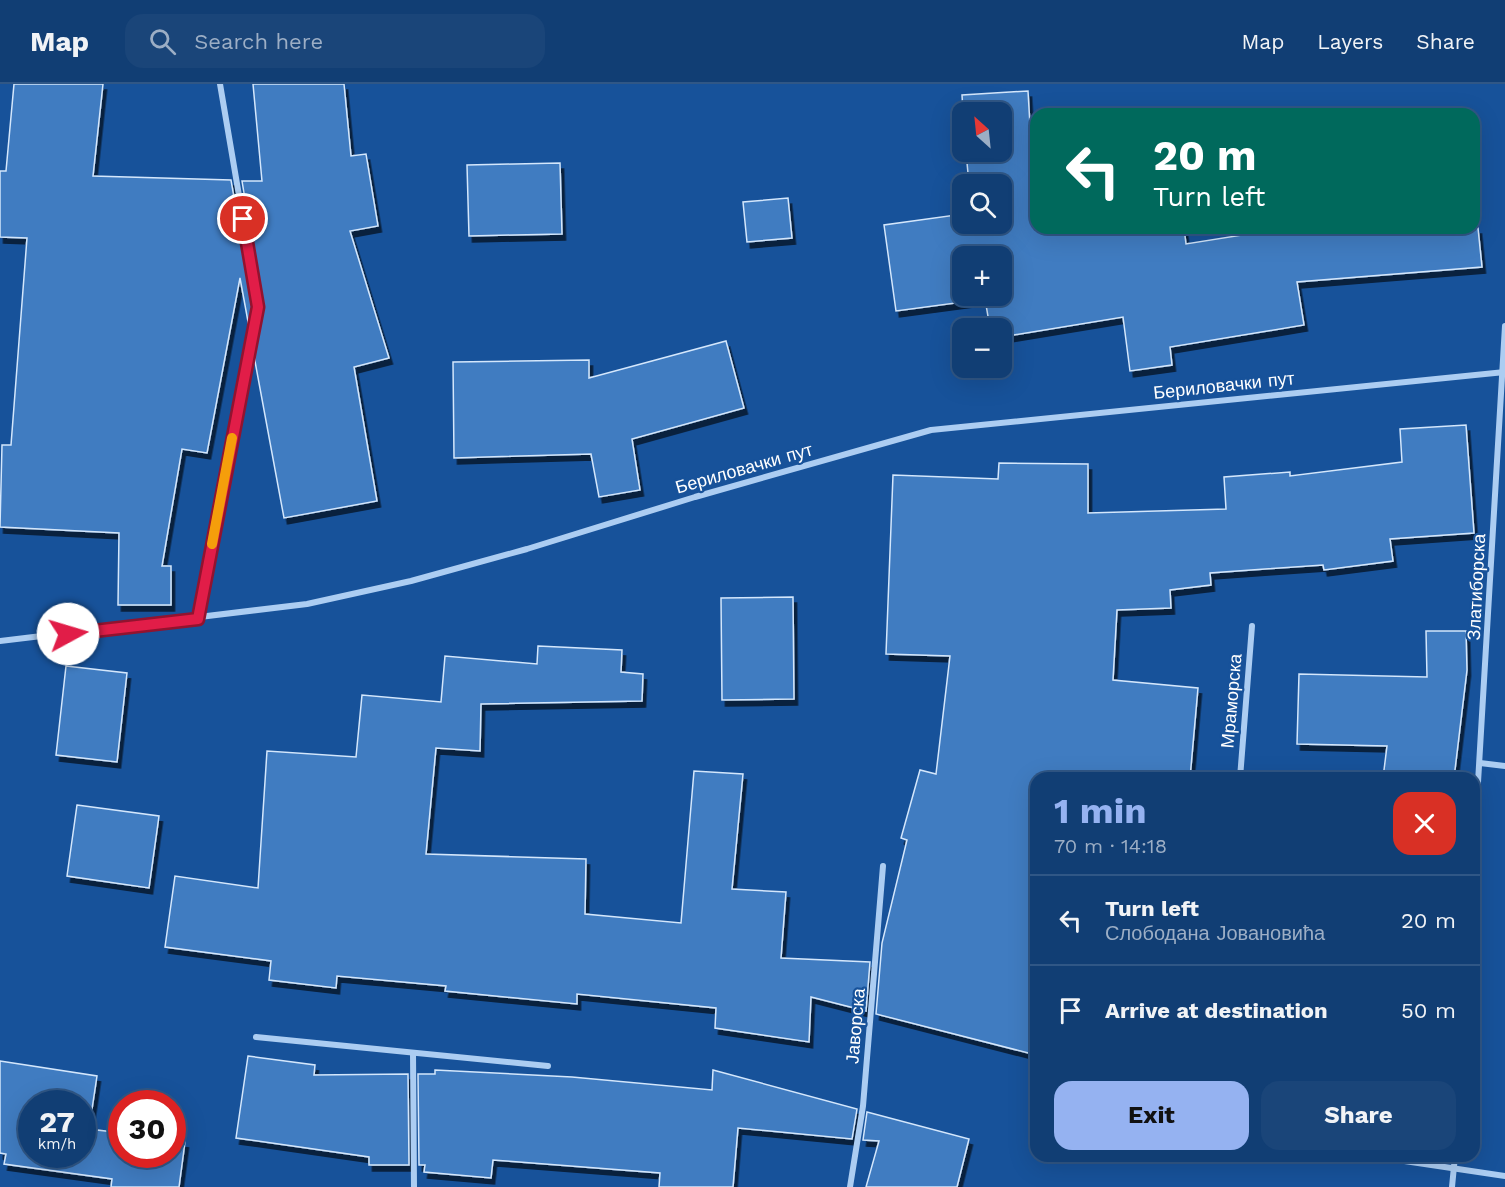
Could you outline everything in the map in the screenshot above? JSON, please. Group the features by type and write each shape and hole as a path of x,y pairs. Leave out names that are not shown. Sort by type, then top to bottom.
{"street":[{"path":"198,619 258,307 220,84"},
{"name":"Златиборска","path":"1479,772 1505,326"},
{"name":"Бериловачки пут","path":"0,641 308,604 411,581 931,430 1504,372"},
{"name":"Мраморска","path":"1240,772 1252,626"},
{"path":"1480,764 1505,766"},
{"name":"Јаворска","path":"850,1187 863,1106 883,866"},
{"path":"256,1038 548,1066"},
{"path":"413,1053 414,1187"},
{"path":"1409,1162 1505,1176"},
{"path":"1452,1187 1455,1162"}],"building":[{"path":"14,84 103,84 93,176 231,180 253,307 249,327 240,278 207,453 182,449 162,566 171,566 171,605 118,605 119,533 0,527 2,445 11,445 27,238 0,237 0,171 6,171"},
{"path":"253,84 344,84 351,156 366,154 378,226 350,231 389,358 354,367 377,501 284,518 254,356 263,307 242,181 262,181"},
{"path":"1028,91 1030,234 1185,234 1186,244 1248,234 1479,234 1482,267 1297,282 1304,325 1170,347 1172,365 1130,371 1123,317 1012,335 1012,318 988,318 986,306 1012,306 1012,246 952,246 952,303 896,311 884,225 952,216 952,234 1012,234 1012,174 968,174 967,162 1012,162 1012,102 962,102 962,95"},
{"path":"560,163 562,234 469,236 467,165"},
{"path":"788,198 792,238 747,242 743,202"},
{"path":"726,341 744,408 632,439 640,490 599,497 591,454 454,458 453,362 589,360 589,378"},
{"path":"1466,425 1474,533 1390,539 1393,561 1324,570 1323,565 1210,573 1211,585 1170,590 1171,608 1117,610 1113,680 1198,688 1191,772 1030,772 1030,1053 876,1014 882,943 907,840 901,838 920,770 936,774 950,656 886,654 893,475 998,479 999,463 1088,464 1088,513 1226,509 1224,477 1290,472 1290,476 1402,462 1400,429"},
{"path":"793,597 794,699 722,700 721,598"},
{"path":"1426,631 1466,631 1467,670 1455,772 1384,772 1387,746 1297,744 1299,674 1427,677"},
{"path":"538,646 622,650 621,672 643,674 642,701 481,704 480,751 436,748 426,854 586,859 585,914 681,923 694,771 743,774 732,889 786,892 781,958 870,962 866,1011 811,997 809,1042 715,1028 716,1008 577,994 577,1004 445,991 446,986 337,976 336,988 269,980 271,961 165,947 175,876 258,888 267,751 356,757 362,695 441,702 445,656 537,664"},
{"path":"66,666 127,673 117,762 56,755"},
{"path":"77,805 159,816 149,888 67,876"},
{"path":"248,1056 315,1065 314,1075 408,1074 409,1165 369,1165 369,1157 236,1138"},
{"path":"0,1061 97,1076 95,1090 18,1090 18,1166 4,1164 6,1154 0,1153"},
{"path":"435,1070 572,1077 712,1090 713,1070 857,1109 852,1139 738,1128 733,1187 659,1187 660,1173 493,1160 491,1178 424,1172 425,1165 419,1165 418,1074 435,1074"},
{"path":"867,1112 969,1139 957,1187 866,1187 879,1141 863,1140"},
{"path":"96,1130 108,1131 108,1168 182,1168 179,1187 111,1187 112,1179 33,1168 96,1168"}],"slow traffic":[{"path":"212,544 232,438"}],"route":[{"path":"68,634 198,619 258,307 243,219"}]}
